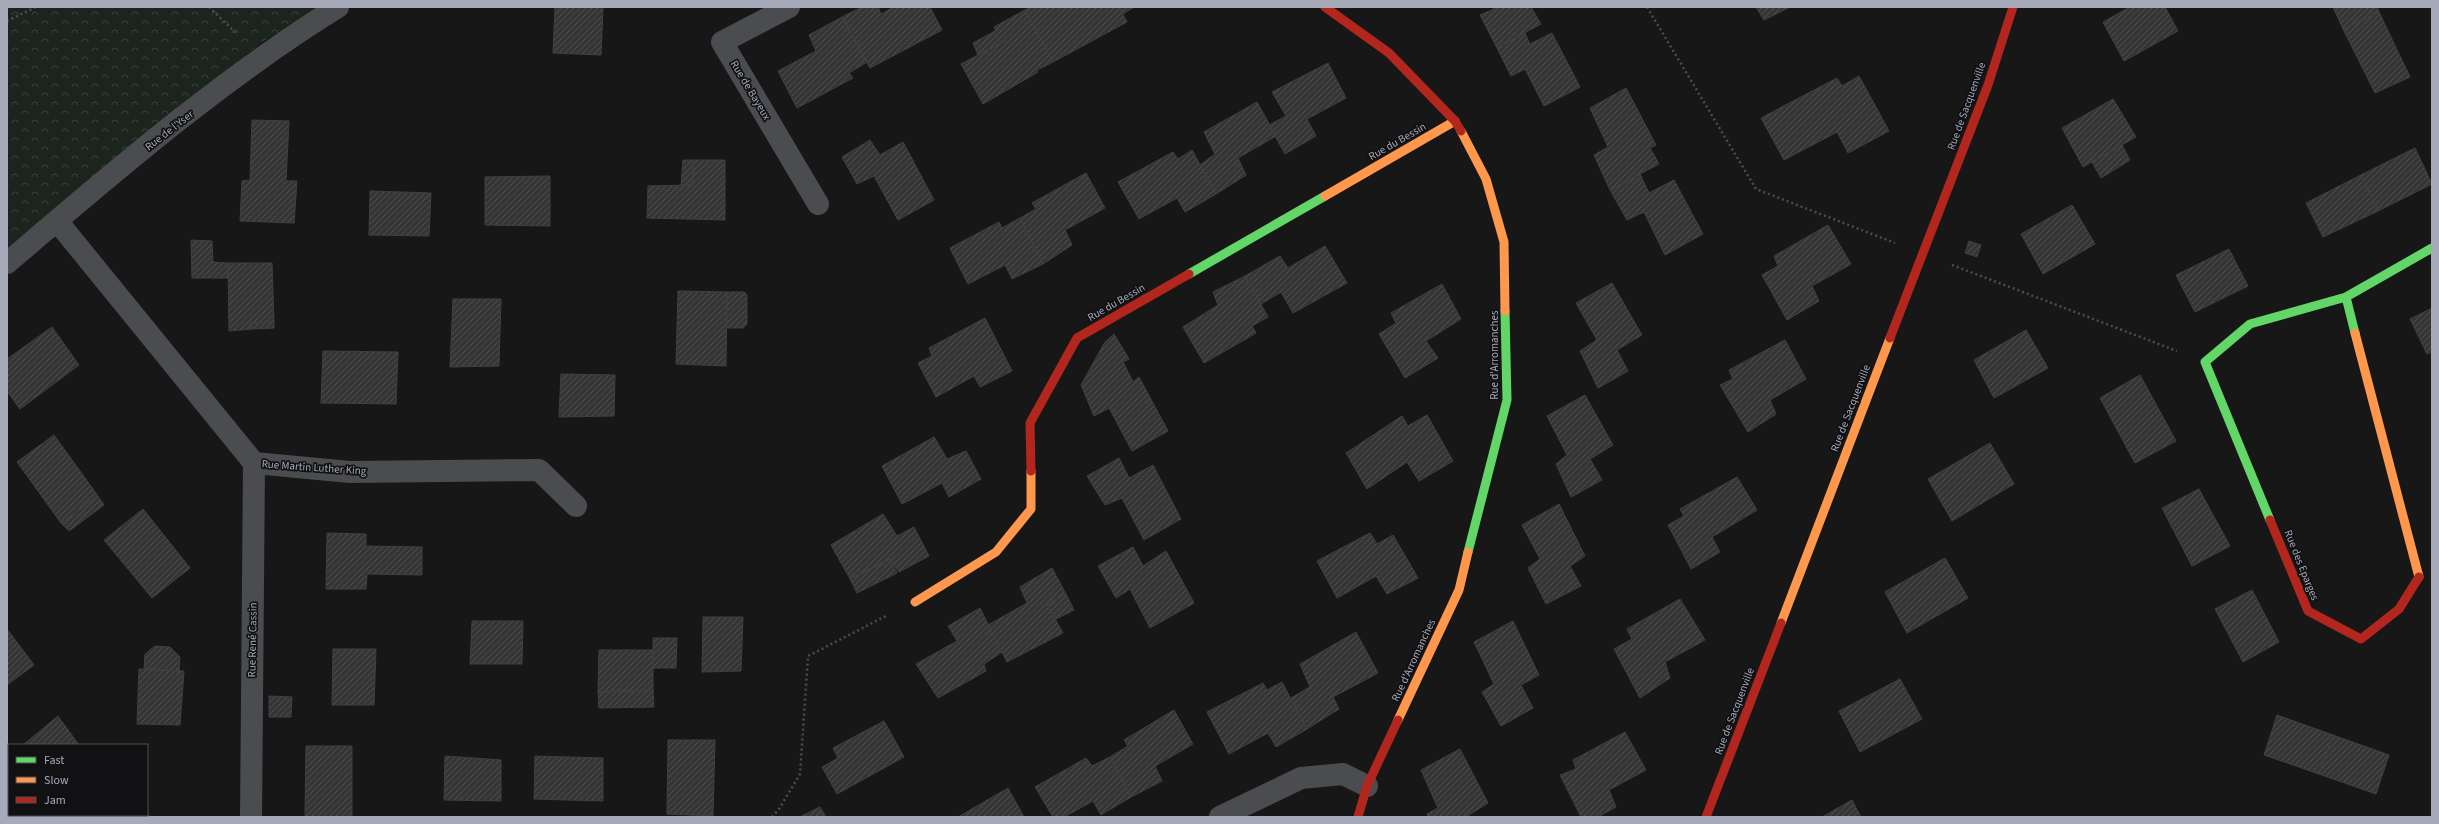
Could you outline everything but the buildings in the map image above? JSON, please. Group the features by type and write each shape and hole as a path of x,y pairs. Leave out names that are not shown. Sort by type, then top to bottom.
{"street":[{"name":"Rue de l'Yser","path":"7,263 57,221 282,42 338,7"},
{"name":"Rue de Bayeux","path":"789,7 722,42 818,204"},
{"name":"Rue d'Arromanches","path":"1325,7 1389,53 1455,121 1486,179 1504,242 1507,400 1459,590 1367,786 1358,817"},
{"name":"Rue de Sacquenville","path":"1706,817 1988,84 2013,7"},
{"name":"Rue du Bessin","path":"915,602 996,552 1031,509 1030,422 1077,338 1455,121"},
{"name":"Rue Martin Luther King","path":"57,221 254,463 350,472 539,470 576,506"},
{"path":"2205,362 2250,324 2346,297 2432,248"},
{"name":"Rue des Eparges","path":"2205,362 2308,611 2361,639 2399,609 2419,576 2346,297"},
{"name":"Rue René Cassin","path":"251,817 254,463"},
{"path":"1220,817 1301,778 1343,774 1367,786"}],"path":[{"path":"7,21 36,7"},
{"path":"209,7 262,58"},
{"path":"1647,7 1756,189 2205,362"},
{"path":"772,817 800,774 808,656 915,602"}],"green space":[{"path":"7,7 324,7 262,42 7,254"}],"traffic: fast":[{"path":"1189,274 1325,196"},
{"path":"2355,333 2346,297 2432,248"},
{"path":"2270,520 2205,362 2250,324 2346,297"},
{"path":"1468,552 1507,400 1505,311"}],"traffic: slow":[{"path":"1325,196 1455,121"},
{"path":"1461,131 1486,179 1504,242 1505,311"},
{"path":"2355,333 2419,577"},
{"path":"1781,623 1890,338"},
{"path":"915,602 996,552 1031,509 1031,471"},
{"path":"1398,720 1459,590 1468,552"}],"traffic: jam":[{"path":"1325,7 1389,53 1455,121 1461,131"},
{"path":"1890,338 1988,85 2013,7"},
{"path":"1031,471 1030,423 1077,338 1189,274"},
{"path":"2270,520 2308,611 2361,639 2399,609 2419,577"},
{"path":"1706,817 1781,623"},
{"path":"1358,817 1367,786 1398,720"}]}
